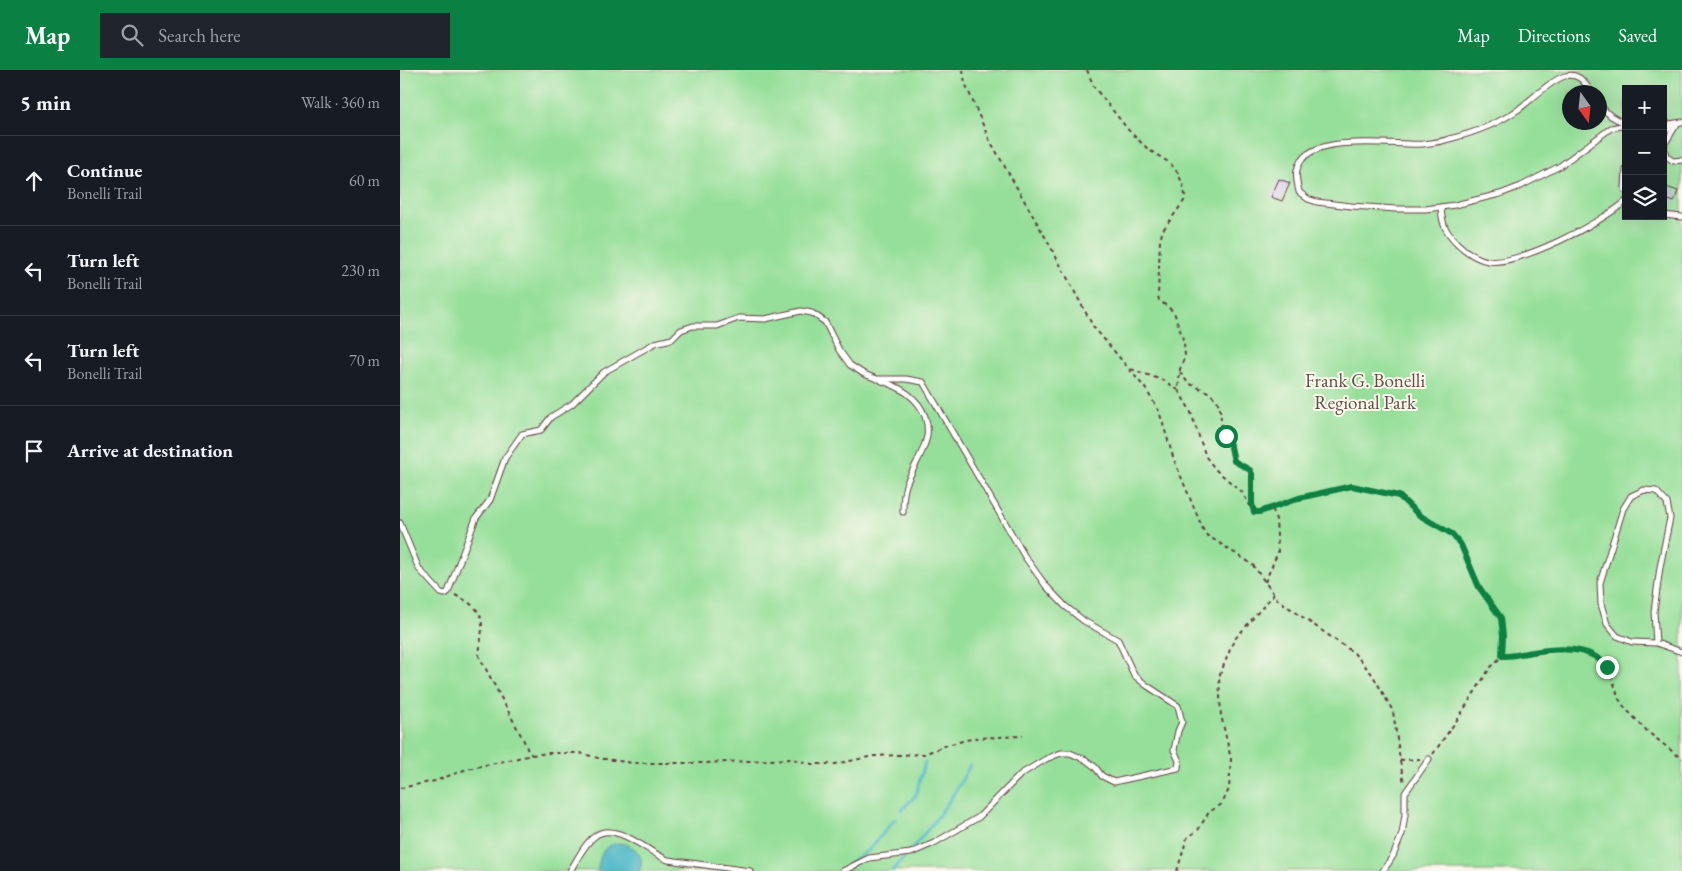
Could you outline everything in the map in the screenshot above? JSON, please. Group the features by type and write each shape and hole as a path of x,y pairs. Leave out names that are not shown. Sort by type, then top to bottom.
{"lane":[{"path":"1586,85 1583,80 1576,76 1566,76 1556,80 1518,110 1499,121 1463,136 1423,144 1342,143 1324,145 1303,158 1297,170 1299,192 1308,199 1318,202 1396,209 1426,209 1482,199 1521,186 1560,166 1611,128 1622,125"},
{"path":"1607,113 1622,122"},
{"path":"1667,130 1679,123"},
{"path":"1679,123 1664,145 1666,156 1673,161 1682,160"},
{"path":"1441,207 1443,226 1450,236 1474,255 1488,261 1511,258 1548,246 1604,217 1622,204"},
{"path":"1667,216 1682,218"},
{"path":"400,523 419,569 441,594 445,594 448,592 476,518 490,500 505,458 522,434 541,430 551,417 572,404 604,372 655,343 672,338 681,330 693,326 716,326 739,318 765,319 801,311 812,313 825,322 839,350 850,364 864,374 890,384 914,398 922,408 928,434 924,448 905,487 903,512"},
{"path":"843,871 869,858 911,853 934,843 980,817 1020,774 1060,753 1070,753 1086,760 1102,776 1114,782 1178,768 1179,761 1174,750 1182,722 1178,706 1134,675 1118,640 1084,621 1046,586 1024,557 923,382 906,379 877,379"},
{"path":"1656,643 1654,612 1660,567 1670,518 1667,502 1656,491 1644,490 1631,496 1623,509 1600,583 1601,604 1607,624 1617,636 1632,642 1656,643 1682,652"},
{"path":"1383,871 1393,856 1402,834 1405,815 1405,793 1428,759"},
{"path":"570,871 594,836 605,832 630,838 659,857 668,860 750,871"}],"path":[{"path":"963,70 965,83 989,139 1048,242 1093,326 1145,388 1158,411 1174,460 1205,534 1252,564 1278,600 1354,653 1372,674 1393,711 1405,793"},
{"path":"1087,70 1094,87 1130,132 1148,150 1170,163 1178,173 1184,188 1186,196 1163,230 1160,240 1157,291 1159,300 1171,308 1176,316 1184,342 1185,356 1180,372 1178,390"},
{"path":"1130,369 1165,381 1178,390 1190,410 1210,463 1224,478 1242,492 1254,512 1257,513 1299,498 1352,486 1399,496 1419,515 1452,534 1461,545 1479,587 1501,618 1503,636 1502,656 1490,668 1438,749 1428,759 1400,760"},
{"path":"1180,372 1188,383 1208,392 1217,400 1222,430 1230,442 1234,461 1250,470 1252,474 1252,509"},
{"path":"1265,582 1278,552 1276,520 1272,507"},
{"path":"448,592 468,602 479,612 482,619 479,656 481,662 492,677 528,751 532,755"},
{"path":"1177,871 1187,838 1198,830 1209,812 1222,804 1229,788 1231,759 1221,715 1219,677 1234,640 1274,594"},
{"path":"1502,656 1557,650 1580,651 1599,658 1607,667 1619,699 1625,708 1653,737 1682,759"},
{"path":"400,788 435,781 467,769 550,753 580,753 598,758 633,763 704,763 792,759 812,764 836,764 874,756 924,754 947,745 975,738 1023,736"}],"green space":[{"name":"Frank G. Bonelli Regional Park","path":"400,70 1682,70 1682,871 400,871"}],"water":[{"path":"619,843 634,848 640,856 641,866 639,871 597,871 605,849"}],"building":[{"path":"1279,179 1290,183 1282,201 1271,197"},
{"path":"1667,187 1678,191 1674,202 1667,199"}],"waterway":[{"path":"902,810 916,795 925,762"},
{"path":"892,871 945,807 970,765"},
{"path":"845,869 853,860 869,850 895,819"}],"route":[{"path":"1226,436 1230,442 1234,461 1250,470 1252,474 1252,504 1254,512 1257,513 1299,498 1352,486 1361,486 1399,496 1419,515 1446,529 1461,545 1479,587 1501,618 1503,636 1502,656 1557,650 1580,651 1599,658 1607,667"}]}
